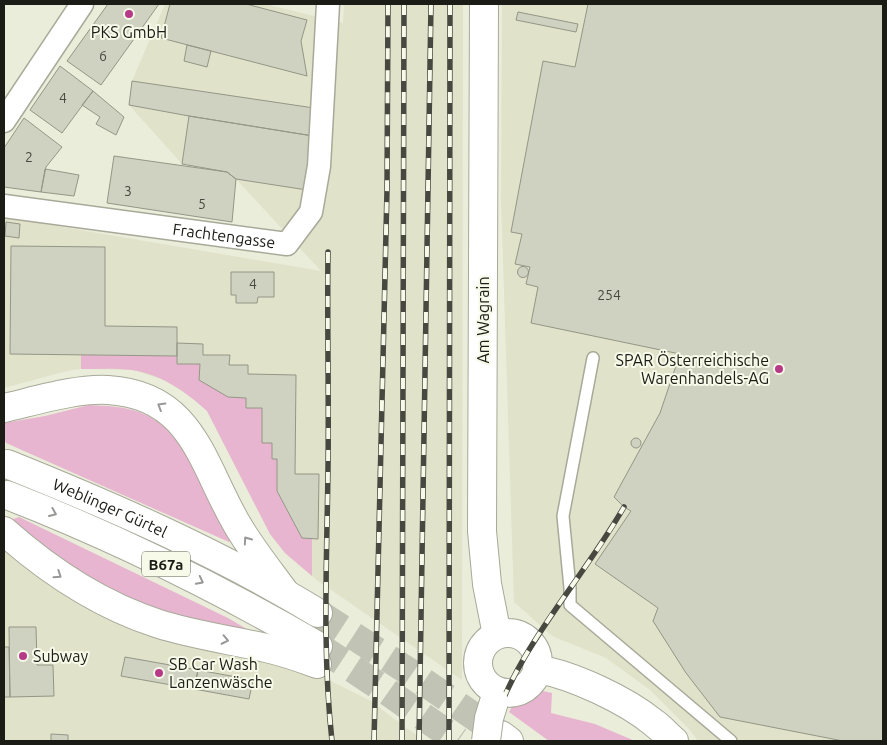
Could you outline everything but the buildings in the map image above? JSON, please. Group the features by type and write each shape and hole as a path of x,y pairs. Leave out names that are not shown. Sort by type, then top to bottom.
{"main road":[{"name":"Am Wagrain","path":"484,4 482,531 487,584 497,635"},
{"path":"4,408 87,390 107,390 126,392 147,398 166,408 181,422 204,455 238,526 286,594"},
{"name":"Weblinger Gürtel","path":"7,464 96,500 174,536 235,566 318,613"},
{"name":"Weblinger Gürtel","path":"4,531 55,573 82,591 131,614 167,626 272,650 317,655 241,602 144,553 8,495"},
{"path":"496,696 522,690 530,683 537,669 538,663 535,651 527,639 520,635 511,633 497,635 489,639 480,650 477,665 482,680 496,696 499,739"},
{"path":"537,669 552,672 604,693 653,722 674,741"}],"street":[{"path":"4,121 82,4"},
{"name":"Frachtengasse","path":"4,206 287,244 311,212 316,185 320,157 328,4"}],"lane":[{"path":"593,358 563,516 570,605 731,741"}],"shaded area":[{"path":"165,4 265,4 343,23 344,4 463,4 462,680 318,581 285,553 270,534 207,411 192,397 164,380 133,370 81,369 4,388 4,217 321,271 236,179 227,172 182,164 129,105 132,81"},
{"name":"SPAR Österreichische Warenhandels-AG","path":"502,4 883,4 883,741 698,741 688,728 650,690 606,658 552,636 514,602 501,198"},
{"path":"81,355 177,356 177,364 200,364 200,380 228,397 246,398 246,408 262,408 262,442 272,443 272,459 277,459 277,491 302,537 312,538 312,576 285,553 270,534 207,411 182,391 153,375 126,369 81,369"},
{"path":"89,405 117,407 139,412 149,416 169,431 179,442 232,539 229,542 6,443 4,423 45,416"},
{"path":"19,517 228,618 255,634 162,612 107,590 84,578 10,520"},
{"path":"4,549 317,674 369,700 424,741 4,741"},
{"path":"538,690 552,693 551,713 595,724 635,741 549,741 509,712 521,698"}],"tunnel":[{"path":"318,613 411,673 501,735"},
{"path":"318,646 458,741"}],"railway":[{"path":"374,741 387,190 388,4"},
{"path":"402,741 404,4"},
{"path":"419,741 431,4"},
{"path":"449,741 450,4"},
{"path":"328,252 326,639 332,741"},
{"path":"488,741 499,708 530,648 624,507"}],"place":[{"name":"PKS GmbH","path":"129,14"},
{"name":"SPAR Österreichische Warenhandels-AG","path":"779,369"},
{"name":"Subway","path":"23,656"},
{"name":"SB Car Wash Lanzenwäsche","path":"159,673"}]}
